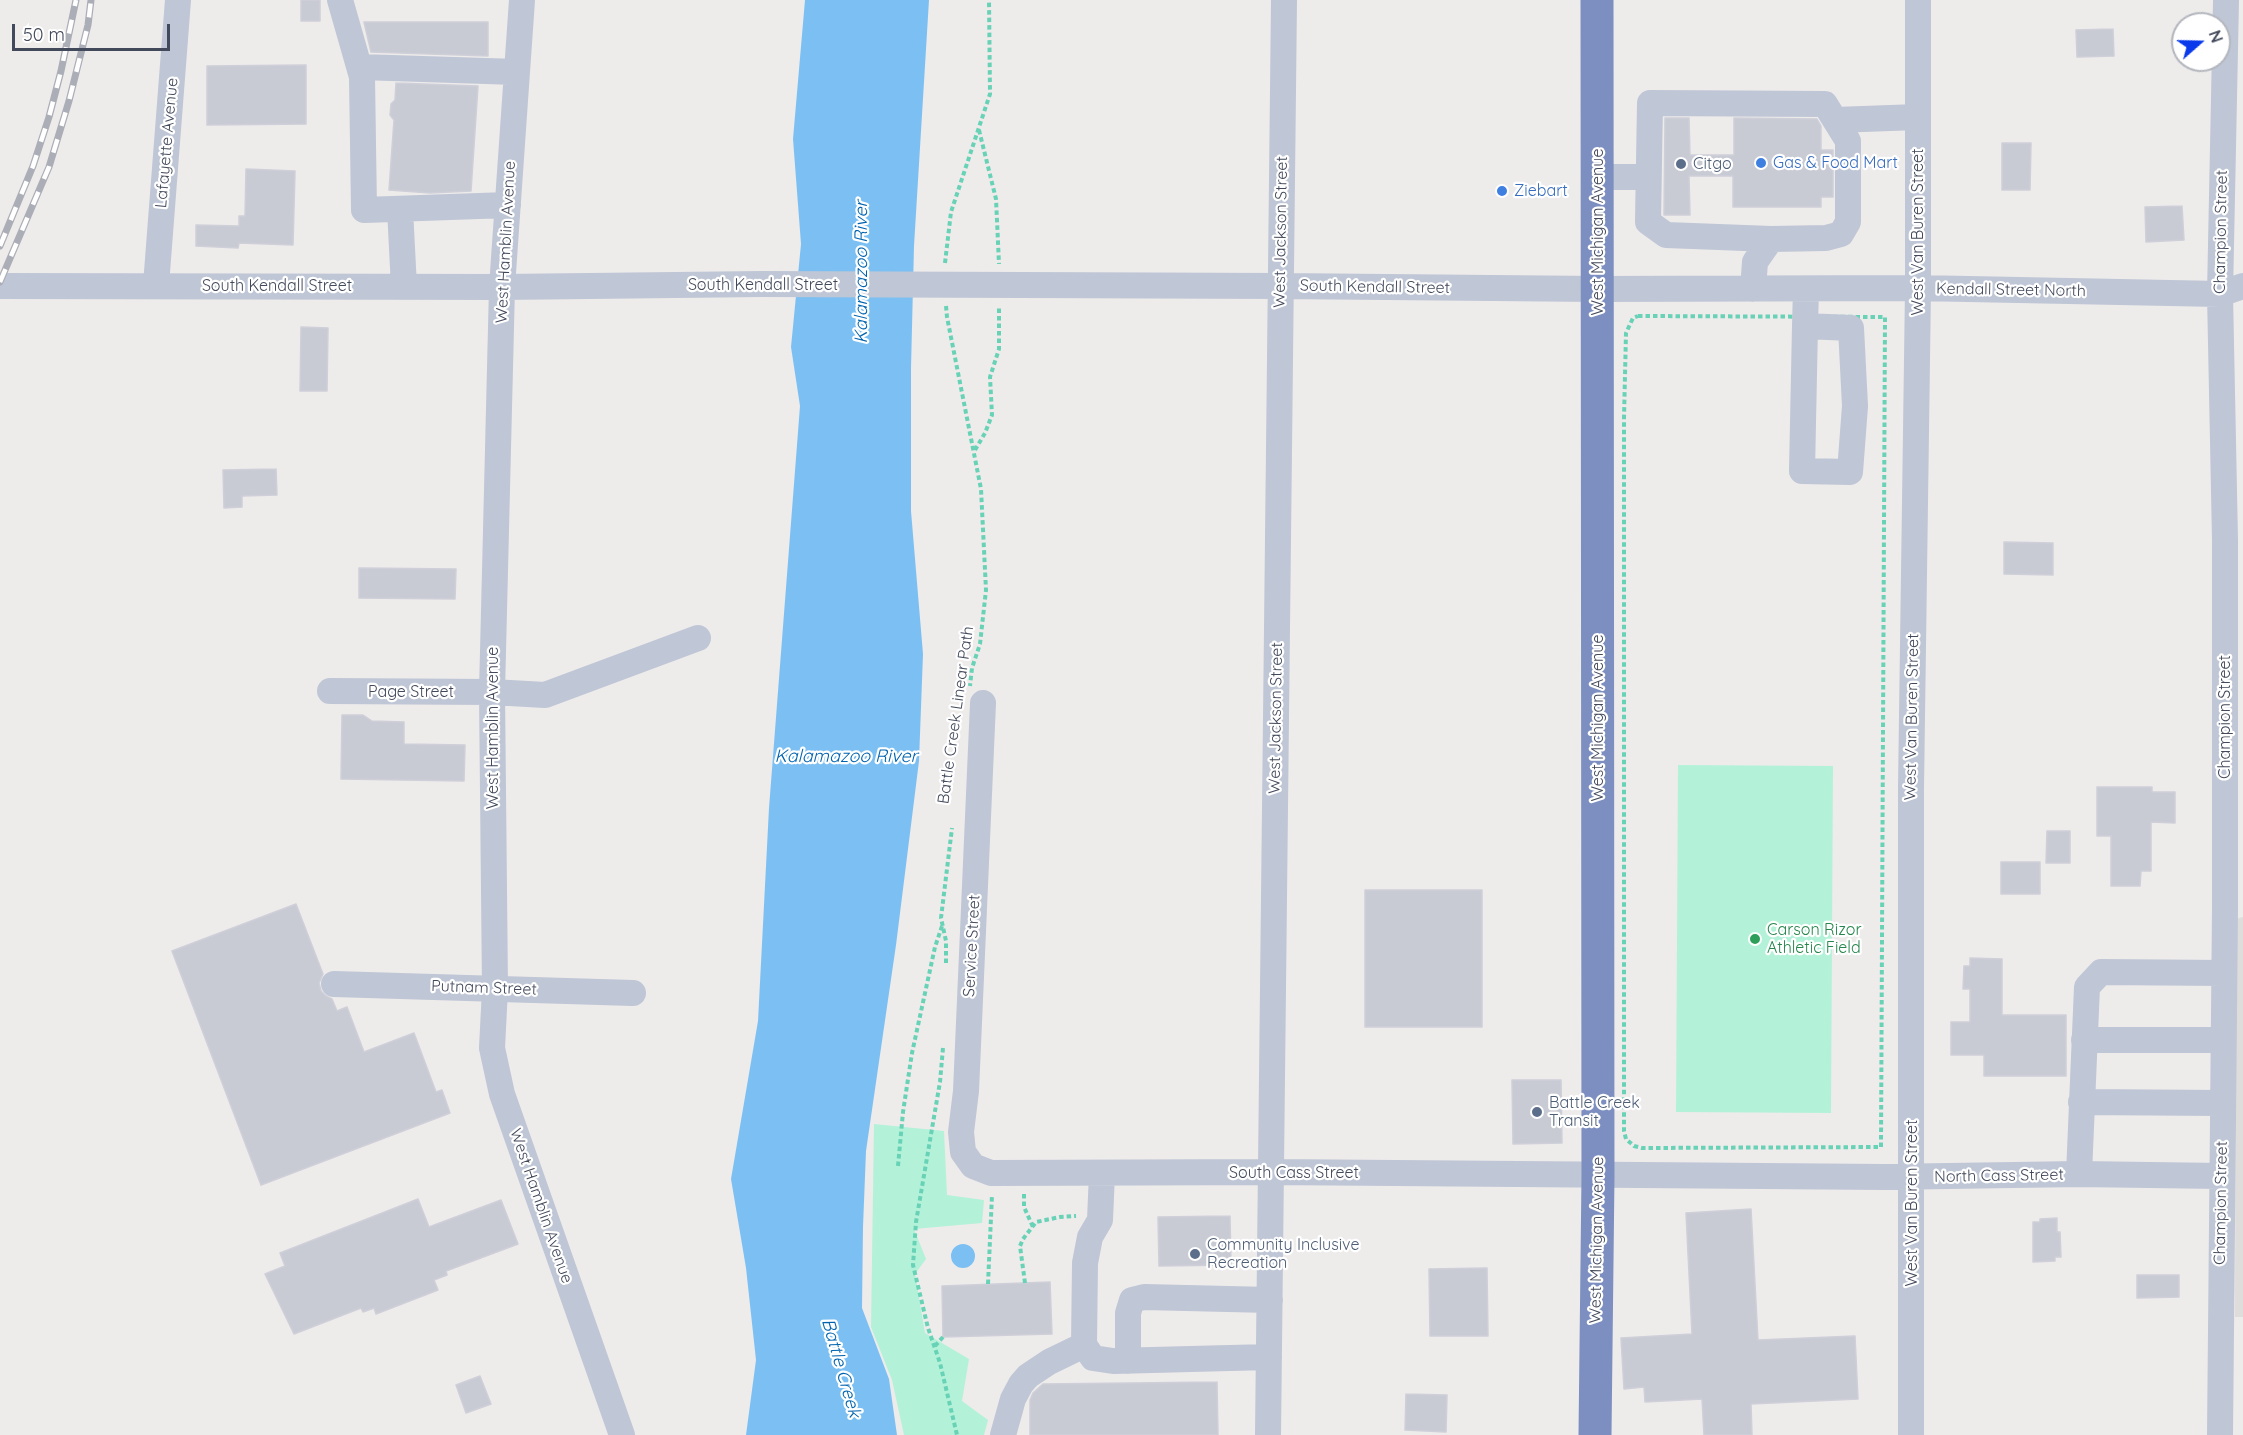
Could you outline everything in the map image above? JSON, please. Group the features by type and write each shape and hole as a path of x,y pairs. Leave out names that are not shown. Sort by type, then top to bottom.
{"highway":[{"name":"West Michigan Avenue","path":"1595,1435 1598,1175 1597,0"}],"street":[{"name":"Lafayette Avenue","path":"156,285 178,0"},
{"path":"340,0 362,77 364,210 508,205"},
{"name":"West Hamblin Avenue","path":"522,0 502,287 492,692 495,989 492,1048 502,1094 622,1435"},
{"name":"West Jackson Street","path":"1268,1435 1273,1172 1284,0"},
{"name":"West Van Buren Street","path":"1911,1435 1911,788 1918,288 1918,0"},
{"name":"Champion Street","path":"2220,1435 2224,973 2234,905 2232,290 2226,0"},
{"path":"360,68 517,72"},
{"path":"1650,102 1825,104 1848,141 1848,222 1841,234 1826,238 1771,239 1666,235 1648,222 1648,177 1650,102"},
{"path":"1835,120 1918,117"},
{"path":"1598,177 1648,177"},
{"path":"400,209 404,287"},
{"path":"1753,289 1755,262 1771,239"},
{"name":"South Kendall Street","path":"0,286 502,287 762,284 1598,289"},
{"name":"Kendall Street North","path":"1598,289 2232,290"},
{"path":"1805,321 1851,328 1855,406 1850,472 1802,471 1805,321 1806,289"},
{"name":"Page Street","path":"330,691 492,692 545,695 698,638"},
{"name":"Service Street","path":"976,698 966,1091 962,1132 963,1152 973,1166 992,1173"},
{"path":"2079,1174 2087,987 2101,972 2224,973"},
{"name":"Putnam Street","path":"334,984 633,993"},
{"path":"2084,1040 2223,1040"},
{"path":"2081,1102 2222,1103"},
{"name":"South Cass Street","path":"992,1173 1273,1172 1598,1175"},
{"path":"1102,1173 1100,1220 1090,1237 1085,1263 1084,1346 1094,1358 1128,1361 1269,1357"},
{"name":"North Cass Street","path":"1598,1175 2221,1176"},
{"path":"1128,1361 1128,1313 1132,1300 1144,1297 1270,1300"},
{"path":"1003,1435 1013,1399 1028,1376 1050,1362 1084,1346"}],"path":[{"path":"945,264 951,212 990,94 989,0"},
{"name":"Battle Creek Linear Path","path":"946,296 947,317 981,489 986,590 980,644 972,669 976,698"},
{"path":"1638,316 1805,321 1885,317 1881,1147 1642,1148 1634,1146 1626,1139 1624,1131 1623,564 1626,333 1633,318 1638,316"},
{"name":"Battle Creek Linear Path","path":"946,965 946,941 941,918 953,823"},
{"path":"898,1166 912,1053 942,925"},
{"path":"943,1047 940,1082 916,1222 913,1265 957,1435"},
{"path":"988,1284 992,1173"},
{"path":"1025,1173 1024,1207 1033,1227"},
{"path":"1025,1283 1020,1246 1036,1222 1060,1217 1082,1216"},
{"path":"935,1346 943,1338"}],"shaded area":[{"path":"2243,917 2243,1317 2235,1317 2236,919"}],"green space":[{"name":"Carson Rizor Athletic Field","path":"1678,765 1833,766 1831,1113 1676,1112"},
{"path":"874,1124 944,1131 947,1195 984,1200 982,1223 914,1229 926,1259 915,1274 925,1333 969,1359 962,1401 988,1420 984,1435 904,1435 892,1380 871,1327"}],"water":[{"name":"Kalamazoo River","path":"805,0 929,0 914,246 911,368 911,511 923,654 919,761 896,945 866,1151 863,1227 862,1308 889,1379 897,1435 746,1435 756,1360 746,1268 731,1179 758,1021 769,808 800,406 791,347 801,244 793,139"},
{"path":"963,1244 972,1247 975,1256 972,1265 963,1268 954,1265 951,1256 954,1247"}],"building":[{"path":"301,0 320,0 320,21 301,21"},
{"path":"364,22 488,22 488,56 371,52"},
{"path":"2113,29 2114,56 2077,57 2076,30"},
{"path":"306,65 306,124 207,125 207,66"},
{"path":"396,83 478,86 471,191 430,193 389,190 394,120 390,115 391,104 395,100"},
{"path":"1665,118 1689,118 1690,155 1734,155 1734,118 1817,119 1821,126 1821,150 1833,150 1833,197 1821,197 1821,207 1733,207 1733,176 1689,176 1690,215 1664,215"},
{"path":"2002,143 2031,143 2030,190 2002,190"},
{"path":"246,169 295,171 293,245 239,243 238,248 196,246 196,225 239,226 239,216 245,216"},
{"path":"2182,206 2184,240 2146,242 2145,207"},
{"path":"301,327 328,328 327,391 300,391"},
{"path":"276,469 277,495 242,496 242,507 224,508 223,470"},
{"path":"2004,542 2053,543 2053,575 2004,574"},
{"path":"359,568 456,569 455,599 359,598"},
{"path":"342,715 363,715 372,721 404,722 404,744 465,745 464,781 341,779"},
{"path":"2097,787 2152,787 2152,792 2175,792 2175,823 2151,822 2151,871 2141,871 2140,886 2111,886 2111,836 2097,836"},
{"path":"2047,831 2070,831 2070,863 2046,863"},
{"path":"2001,862 2040,862 2040,894 2001,894"},
{"path":"1365,890 1482,890 1482,1027 1365,1027"},
{"path":"296,904 323,974 319,983 321,991 332,999 337,1011 347,1007 364,1052 414,1033 436,1092 442,1090 450,1113 261,1185 172,951"},
{"path":"1970,958 2002,959 2002,1015 2066,1015 2066,1076 1984,1076 1984,1055 1951,1055 1951,1022 1970,1022 1970,989 1963,989 1964,966 1970,966"},
{"name":"Battle Creek Transit","path":"1512,1080 1561,1080 1562,1143 1513,1144"},
{"path":"418,1199 429,1227 501,1200 518,1244 446,1271 447,1275 434,1280 438,1290 376,1314 374,1308 363,1312 361,1308 294,1334 265,1274 285,1266 280,1253"},
{"path":"1751,1209 1758,1340 1855,1336 1858,1399 1751,1404 1752,1435 1704,1435 1702,1399 1645,1402 1644,1387 1624,1389 1621,1338 1692,1334 1686,1213"},
{"name":"Community Inclusive Recreation","path":"1230,1216 1231,1265 1159,1266 1158,1217"},
{"path":"2057,1218 2061,1257 2055,1257 2055,1261 2033,1262 2033,1222 2040,1222 2040,1219"},
{"path":"1487,1268 1488,1336 1430,1336 1429,1269"},
{"path":"2137,1275 2179,1275 2179,1297 2137,1298"},
{"path":"1050,1282 1052,1334 943,1337 942,1286"},
{"path":"480,1376 491,1404 466,1413 456,1385"},
{"path":"1217,1382 1218,1435 1030,1435 1030,1400 1033,1393 1043,1384"},
{"path":"1406,1394 1447,1395 1446,1432 1405,1430"}],"railway":[{"path":"0,246 33,166 49,117 76,0"},
{"path":"0,282 49,167 69,101 88,25 91,0"}],"place":[{"name":"Gas & Food Mart","path":"1761,163"},
{"name":"Citgo","path":"1681,164"},
{"name":"Ziebart","path":"1502,191"},
{"name":"Carson Rizor Athletic Field","path":"1755,939"},
{"name":"Battle Creek Transit","path":"1537,1112"},
{"name":"Community Inclusive Recreation","path":"1195,1254"}],"water label":[{"name":"Battle Creek","path":"841,1368"}]}
